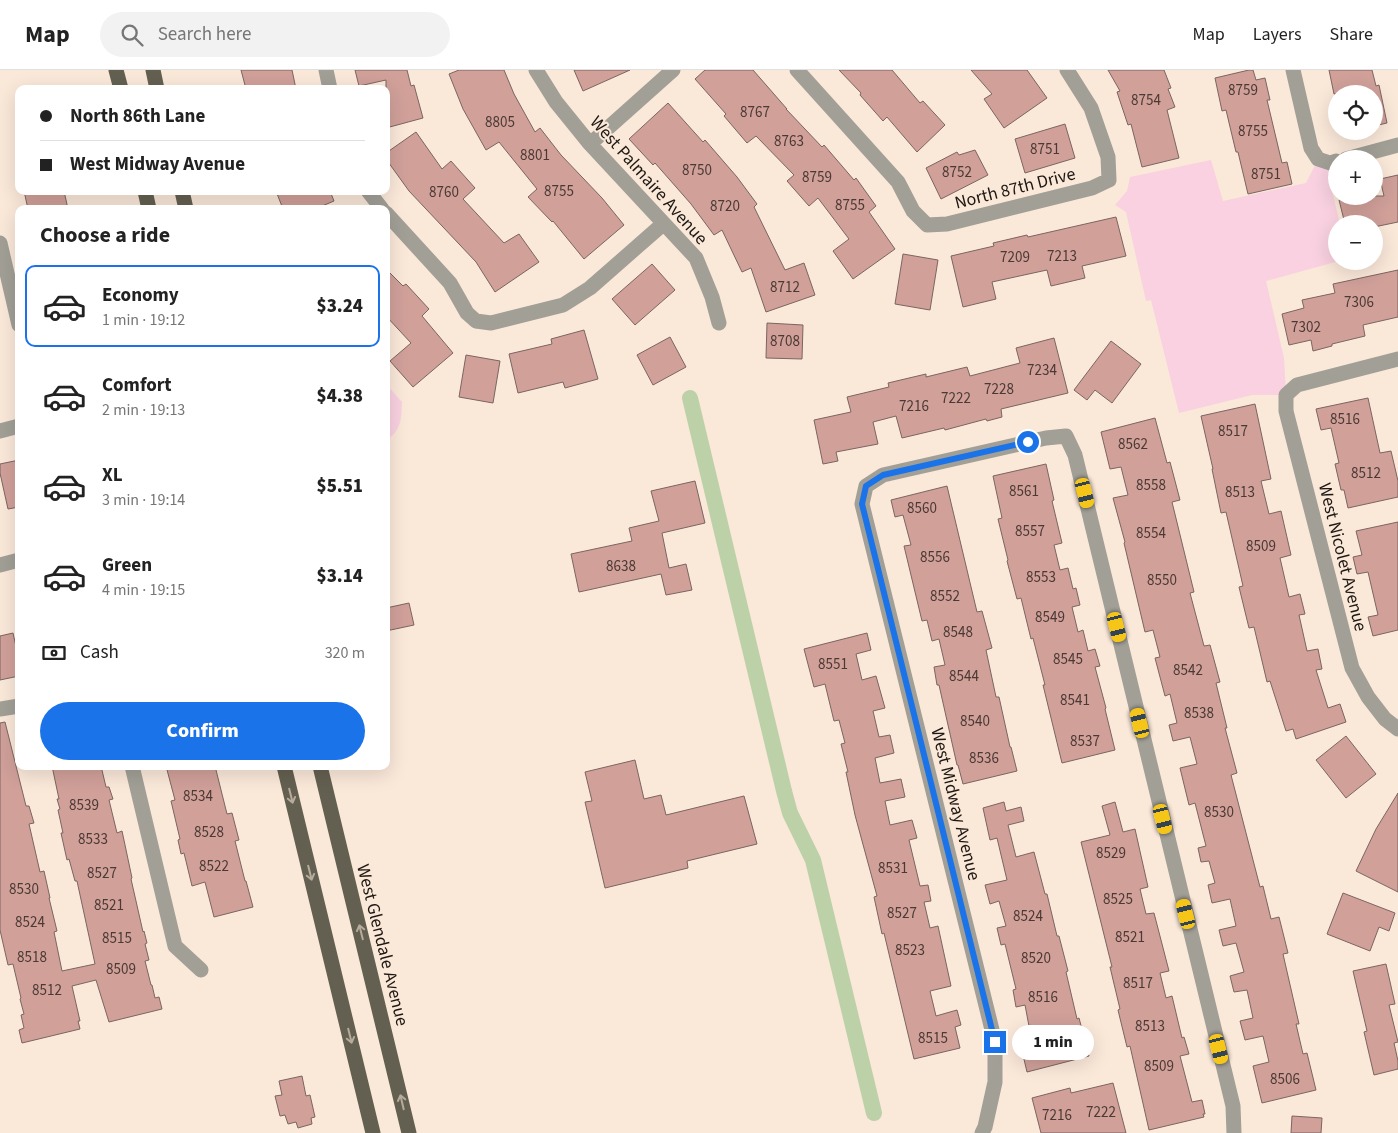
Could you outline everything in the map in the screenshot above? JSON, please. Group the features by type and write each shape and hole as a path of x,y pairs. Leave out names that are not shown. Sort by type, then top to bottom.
{"main road":[{"path":"116,70 120,85"},
{"path":"153,70 156,85"},
{"path":"285,770 373,1133"},
{"name":"West Glendale Avenue","path":"321,770 409,1133"}],"street":[{"path":"326,70 329,85"},
{"name":"West Palmaire Avenue","path":"536,70 556,102 590,144 696,258 712,297 719,323"},
{"path":"590,144 673,70"},
{"name":"North 87th Drive","path":"797,70 898,182 913,211 927,225 947,224 1092,188 1109,180 1108,157 1091,108 1067,70"},
{"path":"1293,70 1311,148 1318,159 1328,162"},
{"path":"1379,150 1398,145"},
{"path":"371,195 379,205"},
{"path":"390,217 450,283 467,313 476,321 491,323 563,305 590,288 663,224"},
{"path":"0,243 15,308"},
{"name":"West Nicolet Avenue","path":"1398,359 1297,385 1286,395 1286,411 1352,668 1368,697 1384,719 1398,730"},
{"path":"0,430 15,427"},
{"name":"West Midway Avenue","path":"982,1133 995,1082 995,1042 862,504 866,486 883,475 1046,438 1066,436 1075,455 1233,1106 1234,1133"},
{"path":"0,565 15,561"},
{"path":"0,709 15,707"},
{"path":"133,770 175,946 201,970"}],"shaded area":[{"path":"1318,159 1328,162 1328,205 1335,205 1338,215 1328,215 1328,264 1266,281 1284,358 1286,395 1252,395 1179,413 1151,300 1146,301 1126,212 1115,205 1127,191 1130,177 1211,160 1223,201 1306,183"},
{"path":"390,388 402,402 400,424 391,437"}],"building":[{"path":"241,70 292,70 295,85 245,85"},
{"path":"355,70 407,70 411,86 414,85 423,118 390,127 390,85 386,85 386,80 359,85"},
{"path":"459,70 504,70 514,94 535,132 540,128 561,155 602,198 624,225 584,259 553,221 528,197 537,189 499,142 486,150 463,109 449,74"},
{"path":"574,70 630,70 583,91"},
{"path":"705,70 753,70 822,147 824,145 854,180 856,178 876,206 869,212 895,249 853,279 833,251 849,239 818,198 809,206 787,181 794,175 756,136 747,143 724,116 726,114 695,79"},
{"path":"839,70 892,70 920,103 923,101 945,125 917,152 887,117 883,121 860,95 861,93"},
{"path":"971,70 1027,70 1047,98 1004,128 984,99 992,94"},
{"path":"1108,70 1164,70 1171,88 1168,89 1175,107 1167,110 1179,158 1142,167 1131,124 1128,125 1117,92 1120,91"},
{"path":"1253,70 1256,80 1265,78 1270,100 1267,100 1282,163 1287,162 1292,184 1248,194 1226,110 1222,111 1215,78"},
{"path":"1329,70 1372,70 1376,85 1332,85"},
{"path":"668,103 703,142 705,140 737,177 757,204 754,207 785,270 804,263 815,295 766,312 751,268 742,272 722,230 714,235 691,204 655,163 653,165 629,139"},
{"path":"1383,104 1387,123 1383,124"},
{"path":"1065,124 1075,158 1025,173 1015,139"},
{"path":"416,132 442,169 451,161 475,188 463,199 504,243 519,234 539,262 495,292 476,262 409,191 390,165 390,150"},
{"path":"975,150 988,175 941,199 926,168 957,152 959,155"},
{"path":"1398,175 1398,222 1383,225 1383,215 1343,215 1340,205 1383,205 1383,178"},
{"path":"25,195 65,195 67,205 27,205"},
{"path":"278,195 332,195 334,201 324,205 281,205"},
{"path":"1116,217 1126,256 1082,266 1085,278 1051,286 1047,270 992,282 996,299 963,307 951,256 994,246 993,243"},
{"path":"903,254 938,260 930,310 895,304"},
{"path":"652,264 675,290 635,325 612,299"},
{"path":"1398,270 1398,317 1363,325 1365,336 1313,351 1311,340 1289,345 1282,314 1304,308 1302,300 1335,293 1333,284"},
{"path":"390,273 403,286 406,284 429,309 422,316 453,353 413,387 390,361 411,343 390,320"},
{"path":"767,323 803,325 802,359 766,358"},
{"path":"584,330 598,379 565,388 563,382 518,393 509,354 552,344 551,339"},
{"path":"670,337 686,367 653,385 637,355"},
{"path":"1054,338 1068,393 1001,409 1002,417 902,438 896,416 873,422 878,444 836,452 838,461 823,464 814,420 851,412 847,397 889,387 888,383 926,374 926,377 967,367 970,376 1020,363 1016,348"},
{"path":"1111,341 1141,364 1112,403 1095,390 1087,400 1074,390"},
{"path":"466,355 500,361 493,403 459,397"},
{"path":"1368,398 1380,453 1391,451 1398,481 1398,497 1348,508 1344,490 1341,490 1335,464 1339,463 1331,428 1321,430 1316,409"},
{"path":"1255,404 1271,479 1261,481 1269,514 1281,511 1291,555 1280,558 1289,597 1300,594 1305,614 1299,615 1307,651 1318,649 1322,669 1316,670 1328,708 1340,704 1346,722 1296,739 1293,729 1286,731 1270,681 1267,682 1254,627 1249,628 1239,587 1243,586 1226,512 1221,513 1201,416"},
{"path":"1155,418 1167,463 1170,462 1180,500 1172,502 1194,592 1190,593 1204,646 1210,645 1220,682 1216,683 1237,773 1231,775 1260,887 1263,886 1271,919 1279,917 1288,953 1283,954 1299,1024 1296,1024 1303,1054 1307,1053 1316,1090 1262,1103 1253,1066 1269,1062 1263,1036 1245,1040 1240,1021 1253,1018 1247,990 1234,992 1230,976 1244,972 1236,943 1223,946 1219,930 1236,926 1230,899 1212,903 1208,885 1215,883 1209,861 1201,862 1198,848 1206,846 1195,803 1189,805 1180,768 1197,764 1190,737 1173,741 1169,725 1177,723 1170,694 1165,696 1155,658 1160,657 1153,630 1145,632 1113,498 1128,495 1121,467 1110,469 1101,432"},
{"path":"15,461 15,508 8,509 0,473 0,464"},
{"path":"1046,464 1062,543 1054,545 1060,570 1068,568 1073,589 1076,588 1080,605 1072,607 1078,632 1083,630 1088,651 1095,649 1100,666 1095,667 1115,750 1062,763 1033,638 1031,639 1021,598 1017,599 1007,561 998,519 1002,518 993,476"},
{"path":"695,481 705,523 662,533 669,568 686,564 692,590 666,595 661,574 579,592 571,554 632,541 629,528 659,521 651,491"},
{"path":"947,486 977,612 982,611 992,648 986,650 996,697 999,697 1017,771 963,784 934,667 945,665 939,639 932,641 927,620 922,621 904,546 911,545 903,515 895,517 891,500"},
{"path":"1398,522 1398,630 1373,636 1368,617 1378,615 1368,572 1357,574 1353,557 1362,555 1356,531"},
{"path":"409,603 414,625 390,630 390,607"},
{"path":"13,633 15,642 15,677 0,680 0,636"},
{"path":"867,633 871,650 856,654 862,680 876,676 885,708 873,711 879,737 890,735 894,753 875,758 880,783 901,779 905,797 885,801 890,825 912,820 917,838 909,840 920,886 928,885 931,901 924,902 930,928 938,926 951,986 930,991 936,1016 957,1010 961,1025 955,1027 960,1048 914,1059 884,933 882,934 874,897 877,896 855,815 841,744 845,743 839,720 834,721 825,684 814,687 804,649"},
{"path":"5,722 15,762 15,770 17,770 26,806 29,806 34,823 29,824 40,872 44,871 57,931 54,932 62,971 95,964 77,881 75,881 69,859 67,860 61,833 63,833 57,799 59,799 53,770 102,770 106,787 109,787 113,799 109,800 117,833 122,831 131,879 147,943 145,944 149,960 145,961 151,985 155,998 159,997 162,1009 109,1022 96,980 72,986 80,1029 22,1043 19,1030 24,1028 21,1015 24,1014 21,998 13,964 8,965 0,930 0,723"},
{"path":"1346,736 1376,774 1346,798 1316,760"},
{"path":"635,760 644,799 661,795 666,815 744,796 757,844 687,861 688,868 605,888 585,802 592,801 585,772"},
{"path":"167,770 216,770 227,814 232,813 239,840 235,841 253,907 214,917 205,882 192,886 184,853 181,854 178,840 180,839 171,801 175,800"},
{"path":"1398,793 1398,892 1356,871 1376,829"},
{"path":"1004,802 1006,811 1021,807 1024,821 1008,825 1016,857 1034,852 1057,936 1059,936 1077,1019 1079,1018 1089,1056 1027,1072 1023,1055 1038,1051 1031,1025 1029,1026 1025,1005 1016,1007 1013,990 1016,989 1005,944 1001,945 997,928 1006,926 999,901 990,904 985,885 1007,880 997,838 990,840 983,808"},
{"path":"1115,802 1123,832 1135,829 1148,887 1140,889 1146,914 1154,913 1169,971 1160,973 1166,998 1172,996 1182,1038 1184,1037 1189,1054 1180,1056 1192,1102 1202,1100 1205,1114 1203,1114 1204,1117 1149,1130 1130,1046 1127,1047 1118,1010 1120,1009 1110,967 1112,967 1081,842 1110,835 1102,806"},
{"path":"1343,893 1395,913 1389,931 1379,927 1370,951 1327,934"},
{"path":"1386,964 1395,1004 1389,1005 1398,1042 1394,1043 1398,1069 1374,1075 1364,1032 1367,1031 1353,971"},
{"path":"302,1076 306,1096 310,1095 315,1117 311,1118 312,1124 298,1128 296,1122 288,1124 285,1115 280,1116 275,1096 282,1095 279,1081"},
{"path":"1113,1083 1126,1133 1041,1133 1032,1098 1070,1088 1071,1093"},
{"path":"1292,1116 1322,1118 1321,1133 1291,1133"}],"waterway":[{"path":"690,398 784,791 790,813 813,860 874,1113"}],"route":[{"path":"995,1042 862,504 866,486 883,475 1028,442"}]}
